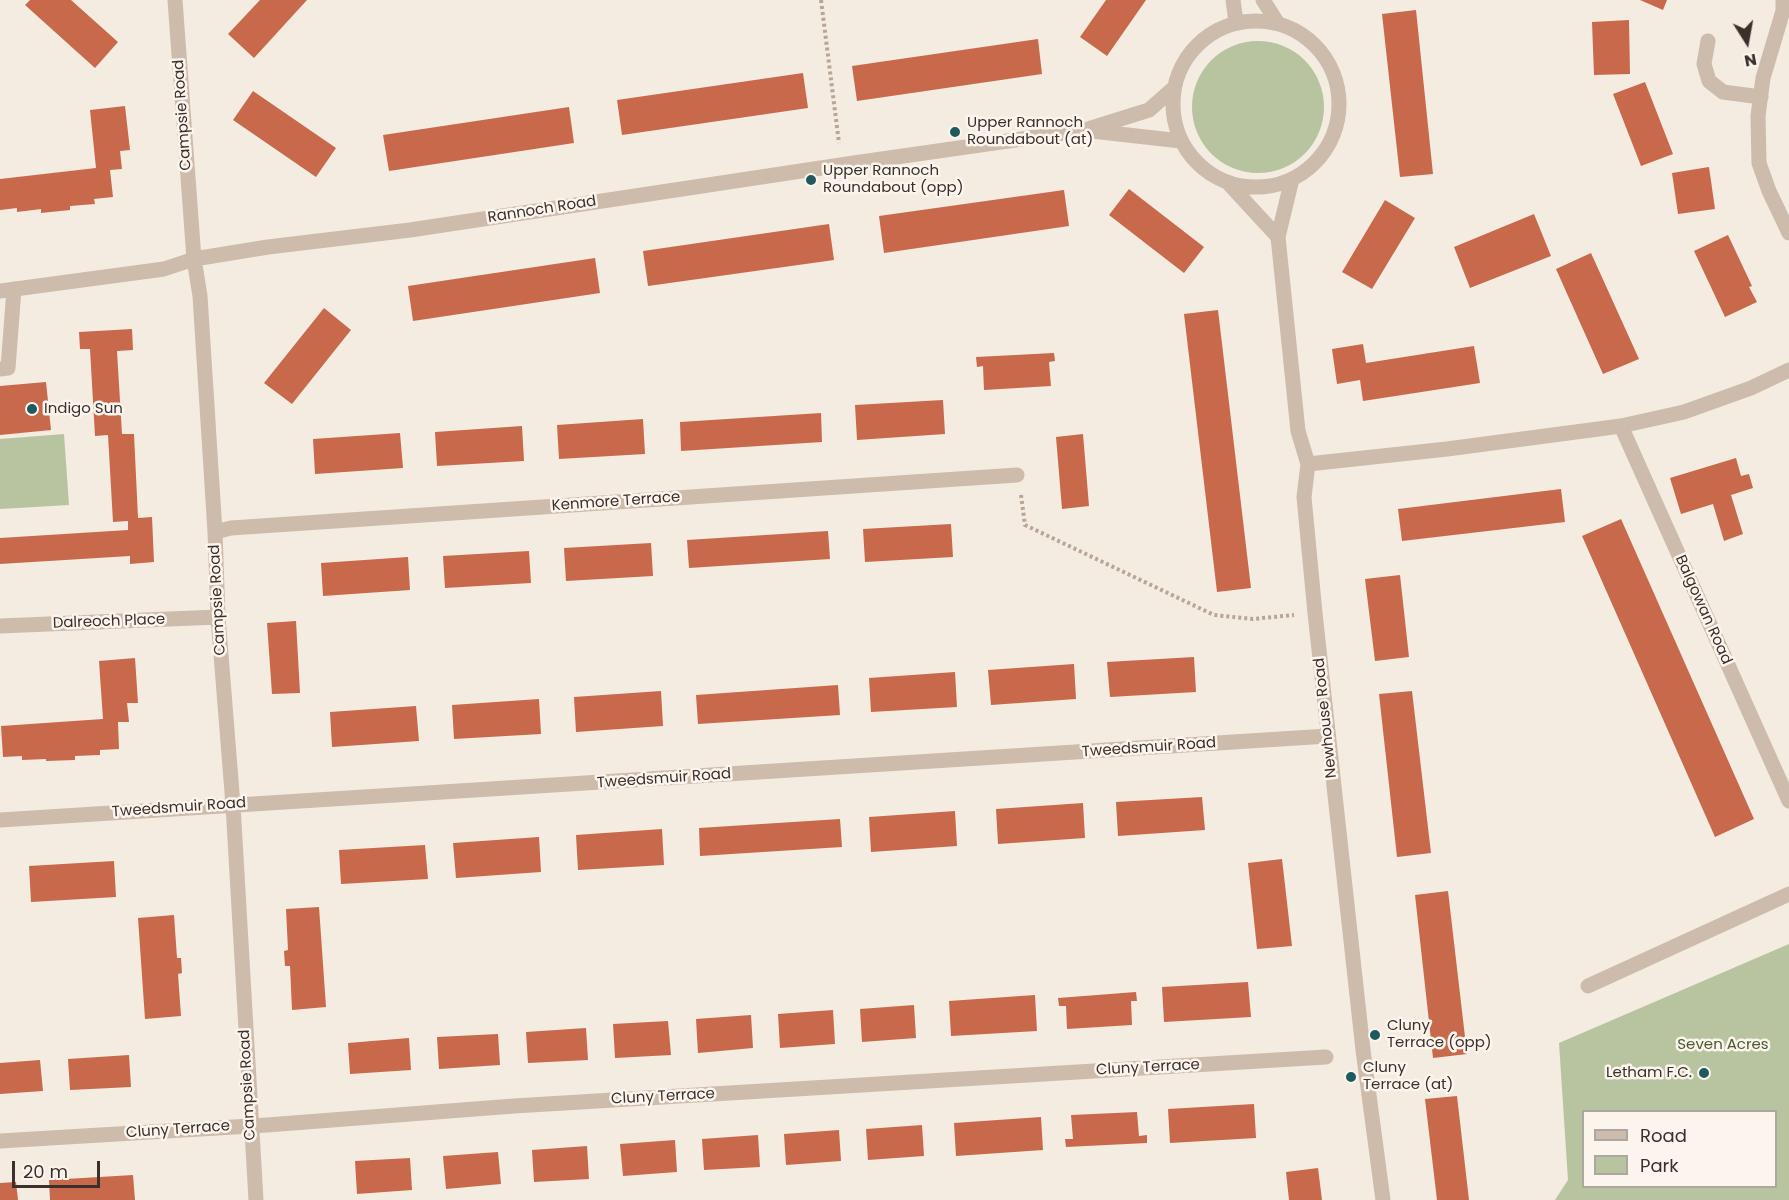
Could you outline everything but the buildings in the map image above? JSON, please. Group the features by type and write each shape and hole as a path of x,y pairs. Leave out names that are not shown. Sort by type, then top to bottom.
{"street":[{"name":"Campsie Road","path":"175,0 194,259 200,296 218,617 233,805 255,1200"},
{"path":"1233,0 1236,22"},
{"path":"1263,0 1277,22"},
{"path":"1785,8 1763,78 1758,116 1760,163 1768,191 1789,233"},
{"path":"1230,185 1264,187 1292,179 1312,165 1329,145 1338,121 1340,96 1334,71 1320,48 1301,32 1277,22 1257,20 1236,22 1197,45 1182,66 1174,87 1172,113 1181,141 1190,155 1218,179 1230,185 1278,237"},
{"path":"1708,41 1704,64 1708,81 1723,93 1761,97"},
{"name":"Rannoch Road","path":"7,290 164,269 194,259 268,247 410,230 1085,130 1149,110 1174,87"},
{"name":"Rannoch Road","path":"1085,130 1181,141"},
{"name":"Newhouse Road","path":"1292,179 1278,237 1298,431 1308,464 1304,497 1315,614 1363,1050 1383,1200"},
{"path":"0,369 8,368 7,290"},
{"path":"1308,464 1447,449 1621,426 1684,412 1752,388 1789,370"},
{"name":"Balgowan Road","path":"1621,426 1787,797"},
{"name":"Kenmore Terrace","path":"215,532 231,528 1017,475"},
{"name":"Dalreoch Place","path":"0,626 218,617"},
{"name":"Tweedsmuir Road","path":"0,820 1328,736"},
{"path":"1588,986 1789,894"},
{"name":"Cluny Terrace","path":"0,1141 250,1126 514,1106 1326,1057"}],"path":[{"path":"821,0 842,165"},
{"path":"1017,475 1025,525 1214,615 1253,619 1315,614"}],"green space":[{"path":"1258,41 1283,46 1295,52 1313,70 1319,82 1324,107 1319,132 1313,144 1295,162 1283,168 1258,173 1233,168 1221,162 1203,144 1197,132 1192,107 1197,82 1203,70 1221,52 1233,46"},
{"path":"64,434 69,505 0,509 0,439"},
{"name":"Seven Acres","path":"1789,944 1789,1200 1555,1200 1568,1180 1559,1043"}],"place":[{"name":"Upper Rannoch Roundabout (at)","path":"955,132"},
{"name":"Upper Rannoch Roundabout (opp)","path":"811,180"},
{"name":"Indigo Sun","path":"32,409"},
{"name":"Cluny Terrace (opp)","path":"1375,1035"},
{"name":"Letham F.C.","path":"1704,1073"},
{"name":"Cluny Terrace (at)","path":"1351,1077"}]}
